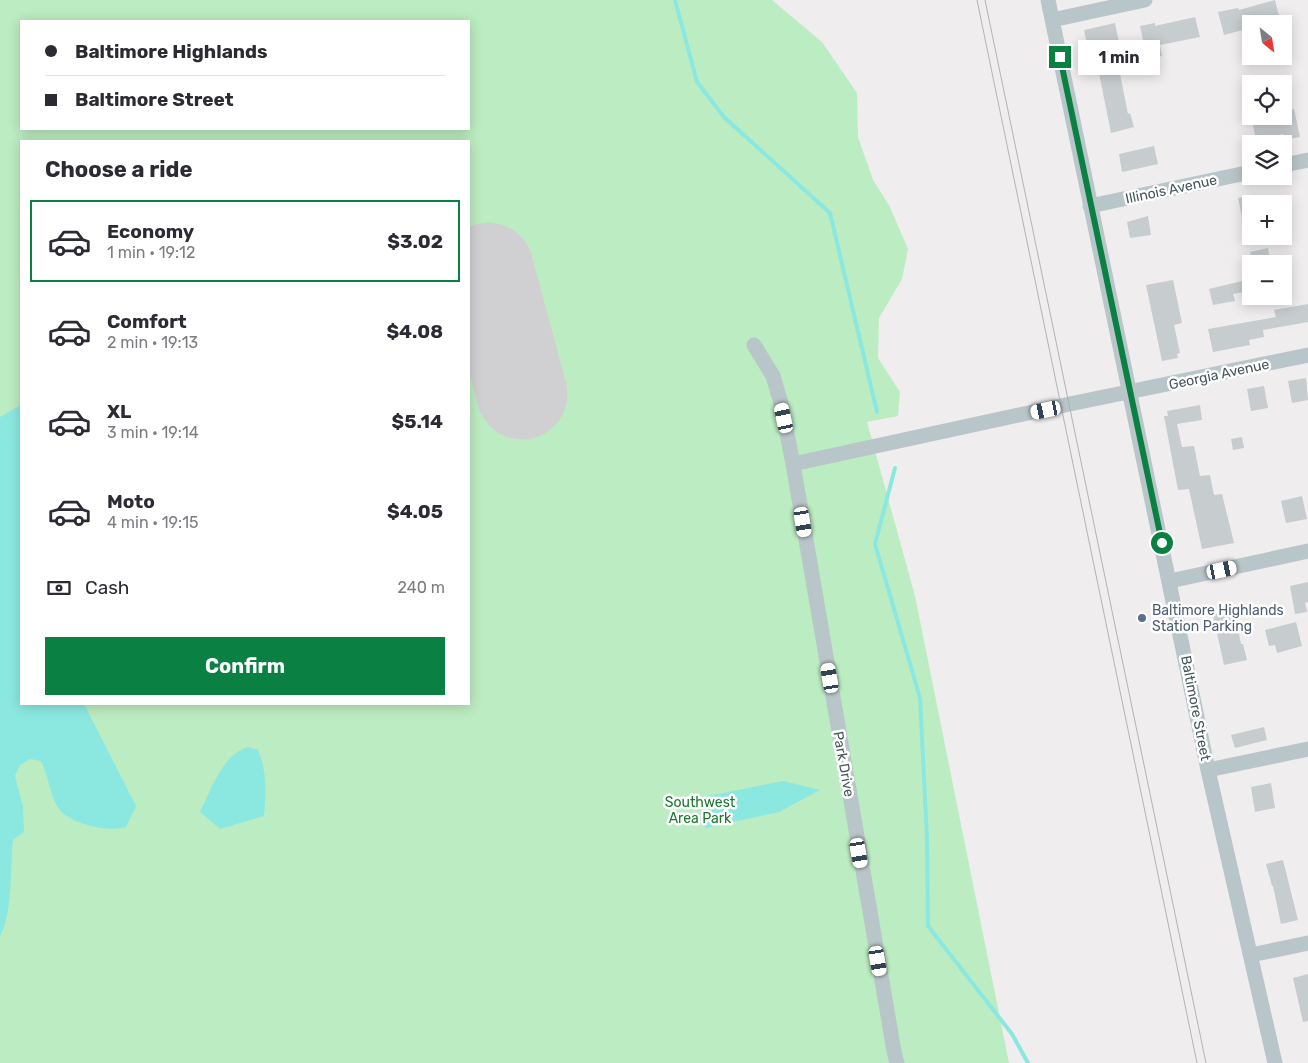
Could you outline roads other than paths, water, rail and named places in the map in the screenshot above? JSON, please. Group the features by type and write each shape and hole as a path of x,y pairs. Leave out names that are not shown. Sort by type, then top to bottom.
{"street":[{"name":"Baltimore Street","path":"1048,0 1208,770 1275,1063"},
{"path":"1052,20 1145,0"},
{"path":"1292,163 1308,160"},
{"name":"Illinois Avenue","path":"1090,206 1242,174"},
{"name":"Park Drive","path":"754,345 773,376 781,403 897,1063"},
{"name":"Georgia Avenue","path":"1130,393 1308,355"},
{"path":"793,464 1060,406 1130,393"},
{"path":"1170,581 1308,551"},
{"path":"1208,770 1308,749"},
{"path":"1251,955 1308,943"}],"water":[{"path":"20,406 20,705 85,705 136,806 126,827 110,829 80,823 66,816 57,806 41,761 30,759 20,765 15,776 23,807 24,832 13,840 9,903 0,936 0,417"},
{"path":"248,747 258,750 263,766 264,816 220,829 200,812 224,765 239,751"},
{"path":"783,781 820,790 779,812 705,828 699,798"}],"waterway":[{"path":"675,0 697,82 724,117 830,213 877,412"},
{"path":"895,468 875,544 920,698 927,839 928,926 1012,1034 1028,1063"}],"tram line":[{"path":"977,0 1197,1063"},
{"path":"985,0 1206,1063"}],"place":[{"name":"Baltimore Highlands Station Parking","path":"1142,618"}],"park label":[{"name":"Southwest Area Park","path":"700,810"}]}
